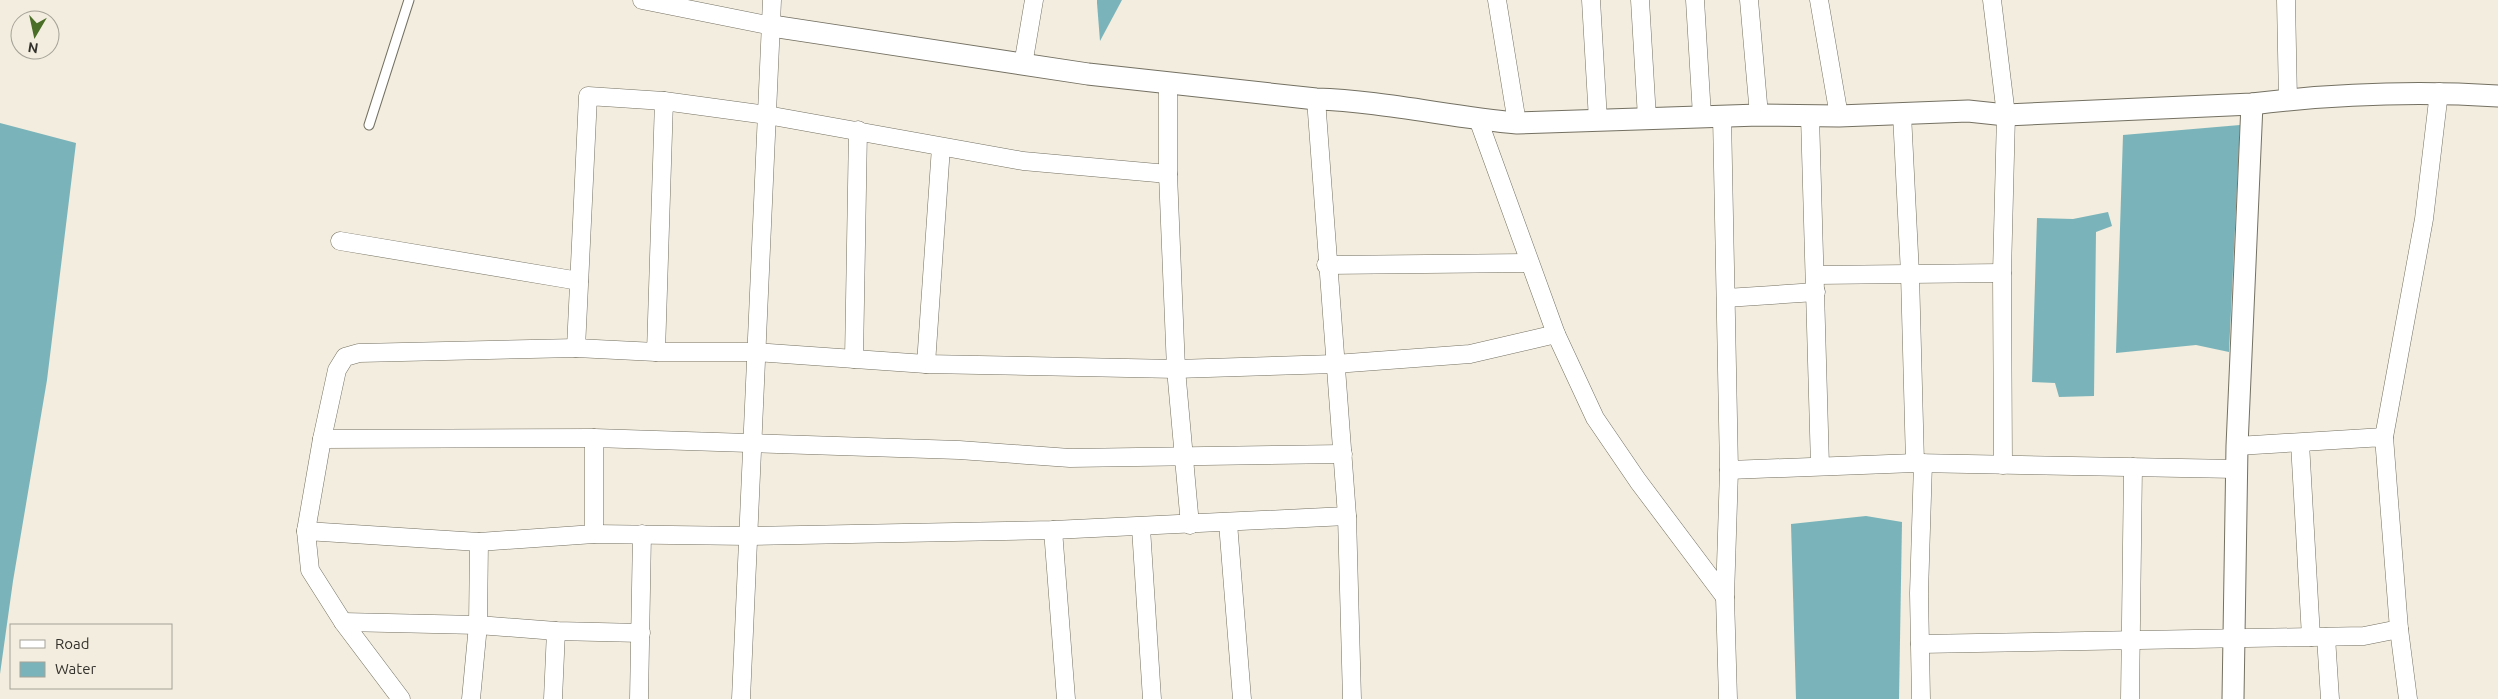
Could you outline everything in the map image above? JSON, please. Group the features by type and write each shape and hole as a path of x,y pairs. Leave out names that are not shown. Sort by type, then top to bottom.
{"street":[{"path":"642,0 772,26 1023,65 1168,83 1316,99 1345,100 1517,123 1759,115 1839,116 1968,112 2006,115 2252,104 2288,100 2439,92 2498,96"},
{"path":"742,699 751,444 772,0"},
{"path":"1023,65 1034,0"},
{"path":"1497,0 1517,123"},
{"path":"1591,0 1598,120"},
{"path":"1640,0 1647,118"},
{"path":"1695,0 1712,116 1726,298 1729,470 1725,598 1728,699"},
{"path":"1749,0 1759,115"},
{"path":"1819,0 1839,116"},
{"path":"1992,0 2006,115 2002,273 2003,464"},
{"path":"2286,0 2288,100"},
{"path":"1168,83 1168,174 1176,369 1190,525"},
{"path":"2408,699 2399,630 2384,437 2424,219 2439,92"},
{"path":"576,348 588,96 664,101 767,115 858,130 1023,162 1168,174"},
{"path":"1316,99 1326,265 1347,516 1352,699"},
{"path":"656,352 664,101"},
{"path":"2233,699 2236,469 2252,104"},
{"path":"1902,114 1919,463 1921,699"},
{"path":"1810,116 1820,466"},
{"path":"1478,119 1556,334 1595,418 1638,481 1725,598"},
{"path":"854,359 858,130"},
{"path":"926,364 941,147"},
{"path":"340,241 579,281"},
{"path":"1326,265 1529,263"},
{"path":"1726,298 1816,283 1910,274 2002,273"},
{"path":"401,699 343,622 310,570 306,531 322,439 337,370 345,357 359,352 576,348 656,352 756,352 926,364 1176,369 1335,364 1470,354 1556,334"},
{"path":"2237,446 2384,437"},
{"path":"322,439 594,438 959,450 1070,458 1185,458 1343,454"},
{"path":"594,438 594,534"},
{"path":"2300,442 2319,637 2330,699"},
{"path":"1729,470 1919,463 2236,469"},
{"path":"2130,699 2133,467"},
{"path":"306,531 479,542 594,534 748,536 1141,528 1347,516"},
{"path":"1228,523 1242,699"},
{"path":"1141,528 1152,699"},
{"path":"1053,530 1066,699"},
{"path":"639,699 642,534"},
{"path":"471,699 478,625 479,542"},
{"path":"343,622 478,625 556,631 641,633"},
{"path":"1920,644 2364,636 2399,630"},
{"path":"553,699 556,631"}],"lane":[{"path":"369,125 409,0"}],"water":[{"path":"1097,0 1122,0 1100,41 1097,3"},
{"path":"0,123 76,143 47,380 13,581 0,674"},
{"path":"2240,125 2229,352 2196,345 2116,353 2123,135"},
{"path":"2108,212 2112,226 2096,232 2094,396 2059,397 2055,383 2032,382 2037,218 2073,219"},
{"path":"1866,516 1902,522 1899,699 1796,699 1791,524"}]}
